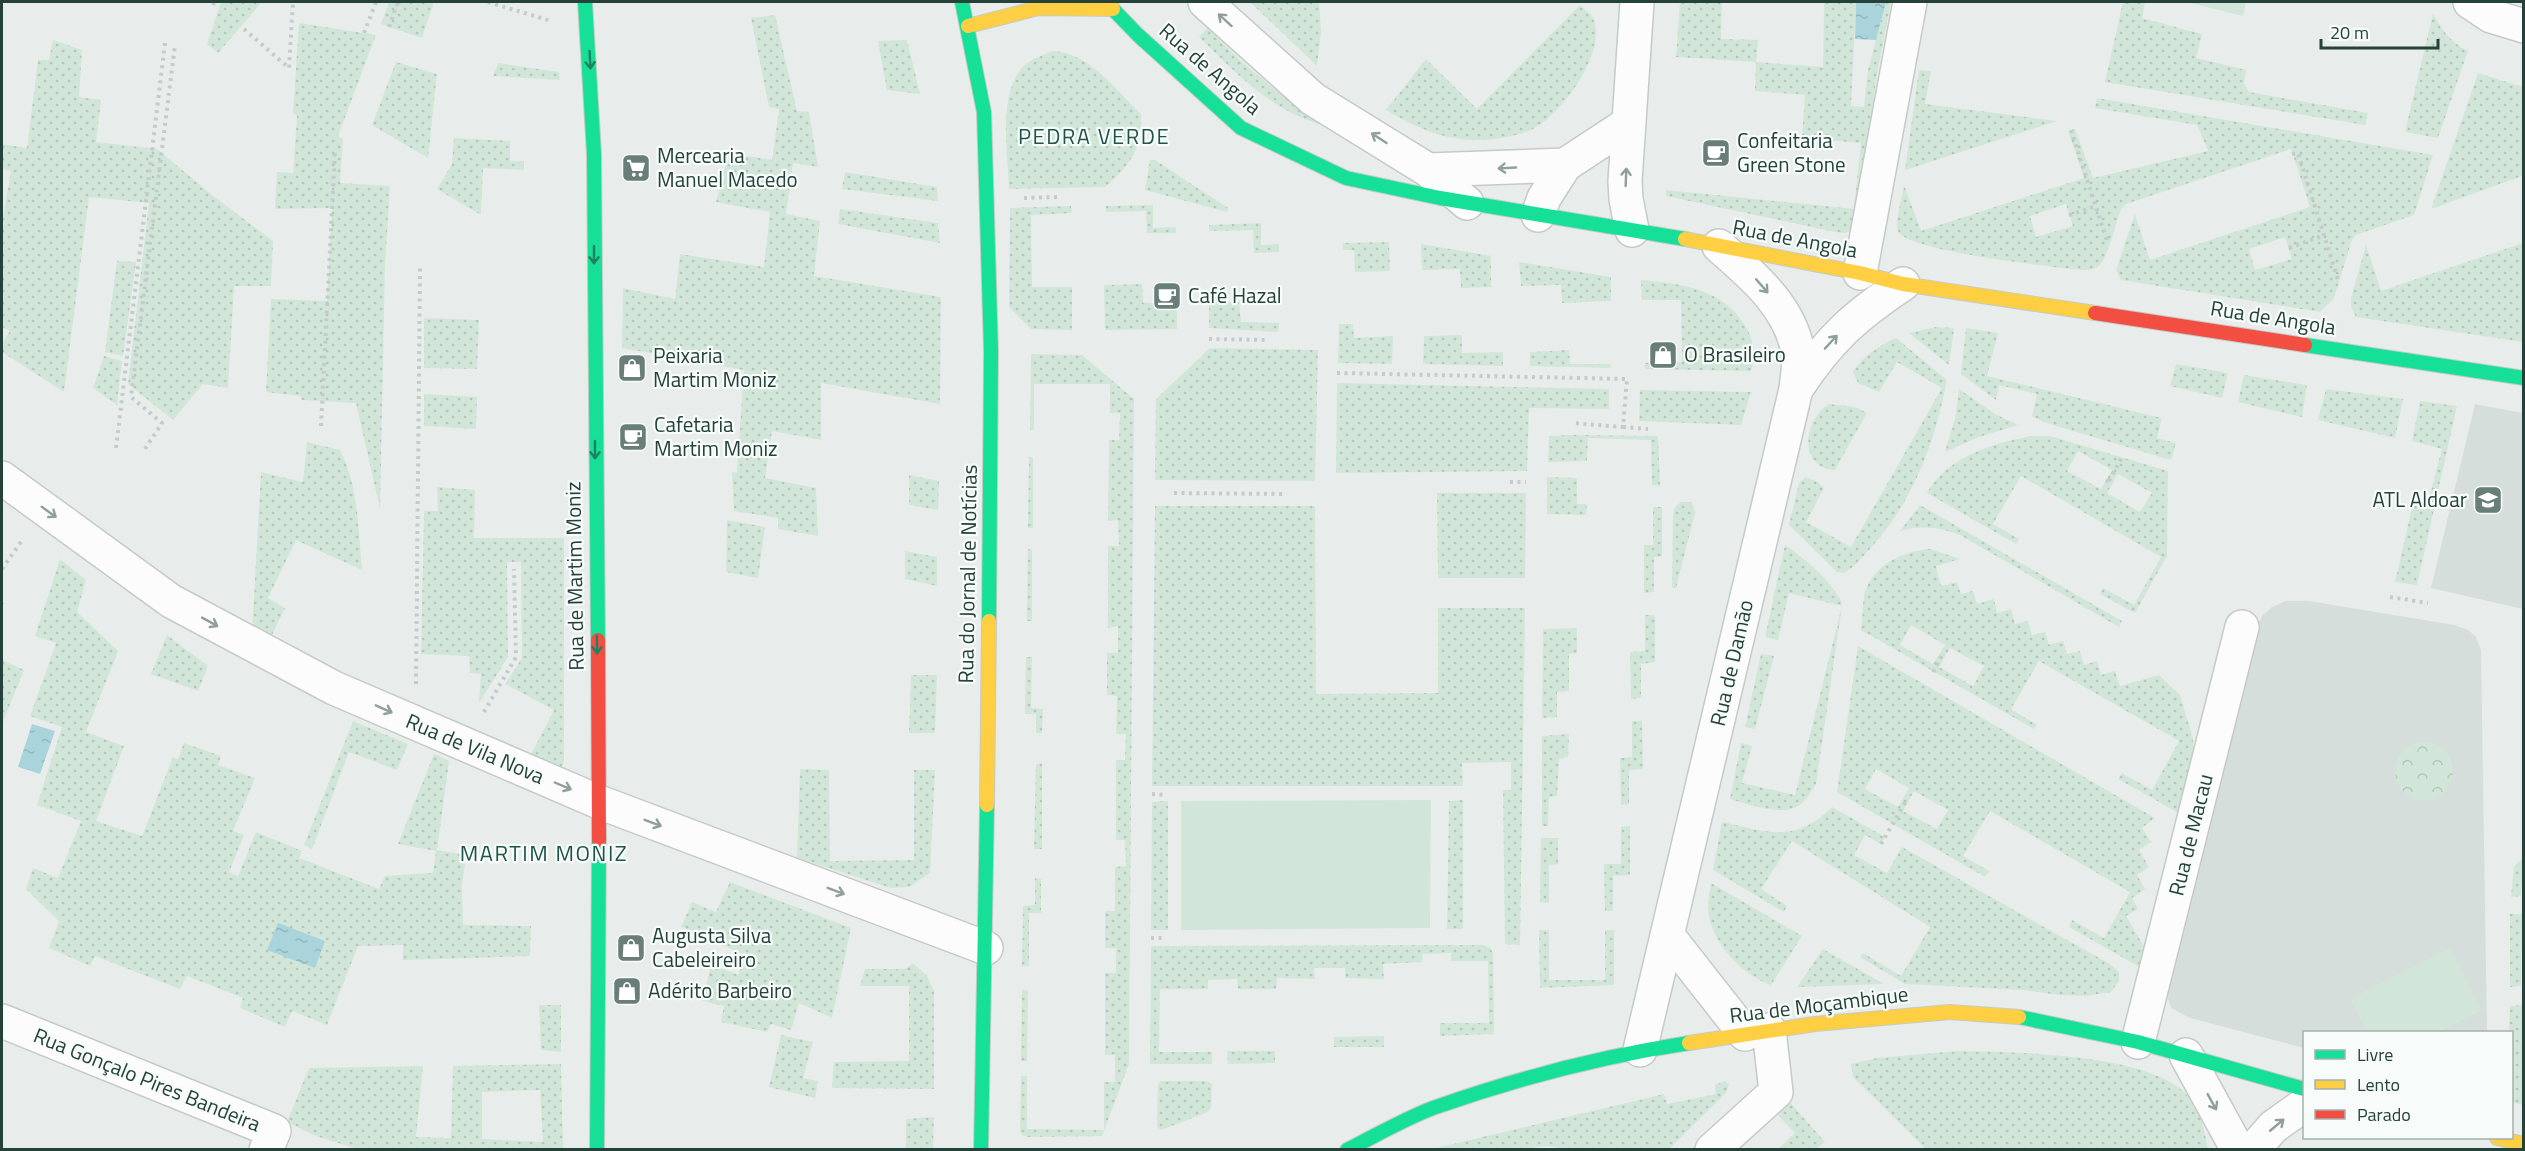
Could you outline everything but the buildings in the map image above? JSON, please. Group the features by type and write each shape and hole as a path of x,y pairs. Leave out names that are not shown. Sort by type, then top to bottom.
{"street":[{"name":"Rua de Martim Moniz","path":"585,2 589,34 594,154 599,802 597,1149"},
{"name":"Rua do Jornal de Notícias","path":"962,2 984,112 991,352 986,948 981,1149"},
{"path":"1205,2 1313,99 1428,170 1467,203"},
{"path":"1632,230 1626,190 1637,2"},
{"path":"1860,273 1910,2"},
{"path":"2470,2 2491,16 2523,26"},
{"name":"Rua de Angola","path":"968,26 1038,8 1109,5 1241,128 1346,178 1467,203 1719,246 1860,273 1904,284 2523,378"},
{"path":"1538,215 1544,198 1565,165 1629,123"},
{"path":"1428,170 1565,165"},
{"name":"Rua de Damão","path":"1640,1050 1796,389 1799,354 1792,330 1781,309 1754,277 1719,246"},
{"name":"Rua de Damão","path":"1796,389 1817,357 1844,328 1904,284"},
{"name":"Rua de Vila Nova","path":"2,478 171,601 334,688 599,802 986,948"},
{"name":"Rua de Macau","path":"2138,1042 2242,627"},
{"path":"1668,936 1757,1032 1776,1092 1712,1149"},
{"name":"Rua de Moçambique","path":"1347,1149 1431,1109 1506,1085 1640,1050 1815,1024 1950,1012 2017,1016 2138,1042 2303,1089"},
{"name":"Rua Gonçalo Pires Bandeira","path":"2,1021 274,1131 266,1149"},
{"path":"2186,1055 2238,1149"},
{"path":"2253,1149 2273,1127 2303,1106"},
{"path":"2504,1139 2523,1144"}],"path":[{"path":"244,29 289,68 293,2"},
{"path":"364,33 376,2"},
{"path":"388,27 398,2"},
{"path":"488,2 589,34"},
{"path":"116,448 165,43"},
{"path":"144,449 162,423 131,397 175,45"},
{"path":"2072,130 2108,244"},
{"path":"321,426 335,151"},
{"path":"2292,154 2298,153 2339,283"},
{"path":"1020,199 1059,197"},
{"path":"2069,215 2097,206"},
{"path":"2289,248 2324,235"},
{"path":"415,723 420,267"},
{"path":"1209,339 1269,340"},
{"path":"1337,373 1627,379 1623,427"},
{"path":"1572,423 1648,429"},
{"path":"2109,482 2122,457"},
{"path":"1510,482 1526,482"},
{"path":"1174,493 1286,494"},
{"path":"465,744 516,657 514,569"},
{"path":"2391,597 2428,603"},
{"path":"1933,672 1942,655"},
{"path":"1152,794 1167,795"},
{"path":"1881,844 1905,800"},
{"path":"1151,938 1164,938"}],"shaded area":[{"name":"ATL Aldoar","path":"2475,404 2523,413 2523,609 2431,588"},
{"path":"2286,601 2309,601 2454,625 2468,630 2476,637 2481,650 2487,1031 2303,1031 2303,1048 2190,1018 2171,1008 2168,989 2255,631 2262,616 2272,607"}],"green space":[{"path":"221,2 262,2 218,53 207,44"},
{"path":"389,2 434,2 422,38 381,24"},
{"path":"1250,2 1319,2 1321,32 1317,66"},
{"path":"1680,2 1722,2 1721,39 1758,40 1756,62 1676,57"},
{"path":"1824,2 1856,2 1851,106 1864,107 1868,70 1886,2 1891,2 1877,73 1859,209 1853,229 1846,233 1666,196 1666,190 1854,209 1861,143 1802,138 1805,95 1755,91 1756,62 1823,67"},
{"path":"2123,2 2145,2 2142,18 2202,34 2196,58 2246,70 2244,84 2249,92 2368,113 2365,125 2105,82"},
{"path":"2186,2 2246,2 2243,16"},
{"path":"1580,5 1593,18 1596,32 1594,48 1578,84 1552,115 1539,126 1507,137 1471,140 1453,138 1420,128 1386,110 1426,59 1477,109"},
{"path":"2433,14 2448,36 2468,51 2438,138 2405,132"},
{"path":"775,15 797,111 809,112 818,167 793,163 786,214 820,221 814,276 941,297 940,404 821,383 821,440 772,431 765,478 816,488 818,536 778,529 778,518 734,511 732,472 737,473 744,370 622,348 623,288 675,299 680,254 764,267 770,212 716,202 729,153 772,160 779,109 769,107 751,18"},
{"path":"299,23 376,35 338,136 343,139 340,183 390,186 385,265 380,509 356,403 301,400 301,396 266,392 271,299 327,301 332,208 275,209 277,172 293,173 297,116 293,113"},
{"path":"1207,28 1243,63 1282,95 1334,128 1294,114 1260,93 1199,37"},
{"path":"53,40 82,50 79,97 101,100 96,142 157,149 212,195 273,241 271,286 234,286 228,388 203,384 173,420 128,384 149,203 89,197 64,392 2,352 2,344 10,331 2,327 2,223 11,171 2,169 2,144 27,148 38,60 49,60"},
{"path":"907,40 920,94 887,90 878,41"},
{"path":"1052,51 1065,53 1090,65 1141,114 1140,136 1133,155 1105,187 1009,189 1006,122 1011,88 1017,74 1027,63"},
{"path":"396,62 437,74 428,158 372,125"},
{"path":"498,63 559,72 560,80 493,76"},
{"path":"1919,70 1931,71 1925,104 2057,121 1905,170"},
{"path":"2478,73 2523,87 2523,179 2522,176 2431,209"},
{"path":"2097,98 2433,155 2414,215 2356,235 2352,240 2334,298 2320,312 2121,280 2116,270 2135,214 2150,260 2310,207 2291,149 2126,204 2121,209 2103,261 2098,267 2090,269 2081,270 1982,257 1925,245 1907,238 1898,231 1898,215 1904,185 1921,231 2084,178 2068,131 2075,129 2093,178 2208,151 2197,125 2095,108","holes":["2066,204 2073,226 2036,237 2030,216","2285,237 2292,259 2255,270 2249,249"]},
{"path":"454,138 510,141 510,161 524,161 524,170 483,168 481,215 437,189 452,164"},
{"path":"1150,160 1155,160 1228,208 1227,212 1145,190"},
{"path":"845,172 937,187 938,201 842,189"},
{"path":"1153,205 1153,228 1176,227 1176,233 1147,233 1146,211 1106,212 1106,206"},
{"path":"1071,206 1072,213 1031,215 1032,287 1072,287 1072,330 1031,329 1009,307 1010,208"},
{"path":"840,209 938,223 940,243 838,224"},
{"path":"1261,223 1261,245 1279,244 1279,252 1254,253 1253,230 1209,231 1209,225"},
{"path":"1389,242 1390,271 1355,272 1354,250 1343,250 1343,243"},
{"path":"2523,243 2523,342 2356,317 2351,307 2351,298 2366,245 2381,291"},
{"path":"1421,244 1491,256 1491,287 1461,288 1460,269 1422,270"},
{"path":"117,261 136,262 123,356 105,352"},
{"path":"1519,262 1611,277 1611,301 1562,303 1561,285 1521,286"},
{"path":"1641,280 1686,286 1700,290 1726,304 1737,314 1751,338 1754,354 1751,371 1645,369 1645,363 1682,362 1681,300 1642,300"},
{"path":"1142,284 1143,303 1177,303 1177,329 1105,330 1104,285"},
{"path":"1239,302 1241,322 1279,323 1278,332 1209,328 1209,303"},
{"path":"424,318 479,320 477,369 424,368"},
{"path":"1339,324 1353,324 1354,338 1393,336 1392,364 1338,363"},
{"path":"1936,327 1954,328 1949,365 1909,333"},
{"path":"1966,328 1998,333 1987,376 2162,418 2157,438 2176,443 2171,460 2046,423 2032,416 2037,394 1999,385 1996,400 1961,374"},
{"path":"1462,335 1462,353 1503,352 1503,366 1423,364 1424,336"},
{"path":"1896,338 1947,380 1942,404 1919,472 1897,514 1883,534 1856,564 1843,573 1837,572 1789,525 1799,483 1805,477 1818,482 1824,488 1806,522 1851,547 1942,388 1897,362 1879,392 1858,383 1853,372 1861,361"},
{"path":"1210,348 1318,350 1315,481 1155,480 1156,399"},
{"path":"1569,350 1570,364 1610,364 1611,368 1530,366 1530,352"},
{"path":"1031,354 1082,355 1134,399 1129,1064 1102,1136 1028,1137 1022,1135 1020,1130 1021,1076 1027,1076 1027,1129 1104,1130 1104,1082 1115,1082 1115,1055 1105,1055 1105,973 1116,973 1116,948 1105,948 1105,911 1115,911 1115,867 1126,866 1125,840 1116,840 1116,760 1125,760 1126,734 1116,734 1117,696 1107,695 1107,653 1118,653 1118,626 1108,628 1108,546 1119,546 1118,520 1108,521 1109,440 1119,440 1120,413 1110,413 1110,384 1034,384 1034,430 1030,430"},
{"path":"104,356 122,361 117,405 93,388"},
{"path":"2176,364 2228,373 2222,398 2170,386"},
{"path":"2244,375 2307,385 2302,417 2238,402"},
{"path":"1337,383 1609,389 1609,409 1529,408 1527,471 1336,473"},
{"path":"1959,389 1997,415 2018,425 1979,437 1945,452 1955,419"},
{"path":"2326,389 2403,399 2395,438 2318,420"},
{"path":"1640,390 1751,392 1741,425 1639,421"},
{"path":"424,394 477,397 476,429 424,426"},
{"path":"2420,401 2457,406 2417,585 2395,582 2414,499 2428,502 2442,449 2412,441"},
{"path":"1829,404 1855,407 1867,413 1835,470 1823,467 1814,460 1808,441 1814,420"},
{"path":"1549,436 1658,436 1660,486 1652,485 1651,440 1588,438 1587,461 1548,462"},
{"path":"2050,436 2168,471 2167,556 2135,613 2100,594 2103,588 2134,605 2161,557 2021,476 1993,524 2019,539 2016,544 1927,493 1936,480 1959,461 1986,448 2016,439","holes":["2078,451 2112,470 2101,489 2067,471","2118,474 2152,493 2140,512 2107,493"]},
{"path":"307,442 340,450 351,479 357,508 362,570 296,540 268,598 285,608 269,641 252,633 261,472 303,482"},
{"path":"1029,457 1033,457 1033,528 1028,528"},
{"path":"909,475 939,481 938,510 909,505"},
{"path":"1547,477 1577,478 1577,504 1587,504 1586,515 1547,514"},
{"path":"437,487 475,490 474,538 564,538 564,763 559,769 529,758 554,710 505,684 522,658 521,562 507,562 508,657 479,703 481,674 470,673 469,656 421,654 424,511 438,511"},
{"path":"1437,493 1526,493 1525,578 1438,578"},
{"path":"1681,502 1692,502 1695,513 1676,588 1672,588 1673,514 1675,507"},
{"path":"1920,505 2122,621 2119,627 1960,535 1930,528 1900,531"},
{"path":"1155,506 1315,506 1316,694 1438,693 1438,608 1525,608 1520,945 1505,944 1503,790 1511,790 1511,762 1462,763 1463,786 1152,786"},
{"path":"1653,507 1662,507 1662,556 1654,557 1654,592 1644,593 1644,545 1653,545"},
{"path":"727,520 765,527 758,578 726,572"},
{"path":"1785,545 1827,582 1840,599 1842,606 1789,593 1778,640 1765,637"},
{"path":"1028,549 1032,550 1032,621 1027,621"},
{"path":"1930,549 1960,559 1936,566 1941,586 1957,582 1961,594 1973,591 1977,604 1994,599 1997,613 2011,609 2015,624 2028,621 2032,635 2045,632 2049,645 2063,641 2067,654 2080,651 2084,665 2097,661 2101,675 2115,671 2120,686 2159,675 2180,695 2193,738 2193,762 2182,815 2118,779 2122,773 2152,790 2179,741 2039,661 2011,709 2037,725 2034,729 1861,630 1863,601 1869,582 1891,561 1920,550","holes":["1911,625 1945,645 1933,664 1900,645","1950,648 1984,666 1973,686 1939,667"]},
{"path":"905,551 937,557 937,586 905,579"},
{"path":"60,559 86,580 77,612 118,651 86,732 124,746 96,821 142,836 173,757 178,759 184,743 221,756 218,765 255,778 233,831 244,835 229,872 238,876 256,832 302,851 299,858 379,889 385,876 433,873 436,851 398,844 434,754 449,761 437,850 466,855 462,886 463,925 531,926 530,956 403,960 403,945 358,946 327,1025 292,1011 285,1027 240,1008 243,998 187,976 180,989 95,956 90,966 49,948 59,921 26,889 33,868 58,878 81,821 37,805 62,727 30,716 56,643 35,636"},
{"path":"1842,606 1816,784 1801,804 1785,810 1766,809 1730,799 1741,743 1752,746 1742,783 1795,795"},
{"path":"1645,615 1655,615 1655,662 1641,664 1641,698 1631,699 1630,652 1645,651"},
{"path":"1577,628 1577,653 1569,654 1569,691 1557,692 1557,717 1542,718 1543,629"},
{"path":"167,635 208,666 198,691 151,674"},
{"path":"1858,646 2155,818 2142,828 2151,842 2139,850 2149,867 2137,875 2145,889 2132,898 2138,909 2126,916 2147,952 2143,969 2069,927 2072,920 2104,938 2130,892 1990,811 1963,856 1989,871 1985,877 1837,792","holes":["1876,769 1909,788 1898,807 1865,789","1914,791 1948,810 1937,829 1903,811"]},
{"path":"1761,654 1774,656 1755,729 1745,727"},
{"path":"1026,657 1032,657 1031,708 1043,709 1042,733 1036,733 1036,714 1025,714"},
{"path":"2,660 24,670 3,722 2,722"},
{"path":"911,675 937,675 935,733 909,733"},
{"path":"353,721 408,744 397,770 349,752 312,849 304,845"},
{"path":"1632,721 1642,721 1643,769 1629,770 1629,804 1621,805 1620,758 1632,757"},
{"path":"1569,734 1568,757 1559,759 1557,796 1549,797 1548,826 1542,826 1542,736"},
{"path":"2418,742 2430,742 2445,750 2453,765 2453,777 2445,792 2430,800 2418,800 2403,792 2395,777 2395,765 2403,750"},
{"path":"1042,763 1042,849 1034,849 1036,764"},
{"path":"800,769 829,770 830,861 914,860 914,770 935,770 930,873 909,887 891,888 797,858"},
{"path":"1431,800 1430,928 1181,930 1181,801"},
{"path":"1463,800 1463,929 1447,929 1449,801"},
{"path":"1168,801 1168,930 1151,930 1152,802"},
{"path":"1832,807 1885,837 1881,844 1865,835 1854,855 1887,873 1902,847 2110,964 2119,972 2119,981 2111,992 2087,996 1905,984 1860,957 1863,953 1901,976 1930,927 1792,841 1761,889 1787,906 1784,912 1713,870 1722,822 1767,831 1793,831 1819,819"},
{"path":"1630,826 1630,875 1613,876 1613,911 1605,911 1604,864 1621,864 1621,827"},
{"path":"1541,838 1558,838 1558,864 1549,865 1549,903 1540,902"},
{"path":"2523,858 2521,896 2511,897 2514,866"},
{"path":"1035,878 1041,879 1041,913 1029,913 1029,966 1022,966 1023,906 1035,905"},
{"path":"730,882 851,928 832,1018 799,1003 791,1030 771,1024 767,1032 721,1022 724,1006 703,1001 711,964 738,975 745,955 681,927 692,902 716,912"},
{"path":"1711,883 1802,936 1771,985 1741,967 1717,939 1708,913"},
{"path":"2510,914 2522,914 2521,986 2510,987"},
{"path":"1539,930 1549,930 1549,980 1605,980 1605,930 1614,930 1614,985 1540,988"},
{"path":"1482,945 1490,948 1493,953 1494,1034 1440,1036 1440,1023 1489,1023 1488,961 1451,961 1451,953 1423,954 1422,962 1383,964 1384,979 1345,978 1345,968 1314,968 1315,979 1277,978 1276,989 1238,989 1237,979 1208,980 1208,989 1160,989 1159,1052 1212,1052 1212,1064 1150,1064 1151,946"},
{"path":"2450,948 2482,1010 2441,1031 2366,1031 2350,999"},
{"path":"1823,949 1884,984 1797,987"},
{"path":"913,963 927,976 934,991 934,1089 832,1088 834,1062 909,1061 909,986 860,986 865,969 905,969"},
{"path":"1022,990 1028,990 1027,1061 1021,1061"},
{"path":"539,1005 561,1005 561,1052 541,1050"},
{"path":"2522,1005 2523,1105 2513,1100 2513,1031 2509,1031 2510,1006"},
{"path":"781,1035 813,1042 803,1078 818,1081 815,1098 769,1087"},
{"path":"1384,1036 1384,1047 1334,1047 1334,1037"},
{"path":"1227,1051 1275,1051 1275,1063 1228,1064"},
{"path":"1958,1051 2011,1052 2079,1058 2113,1063 2169,1081 2192,1101 2199,1114 2208,1149 1926,1149 1853,1077 1851,1064 1877,1058"},
{"path":"561,1064 563,1149 357,1149 316,1136 287,1122 309,1068 423,1066 416,1137 451,1138 453,1066","holes":["540,1090 543,1142 482,1139 482,1092"]},
{"path":"1161,1081 1207,1081 1212,1084 1211,1107 1208,1112 1161,1130 1157,1127 1158,1084"},
{"path":"1725,1081 1729,1084 1726,1093 1669,1149 1566,1150 1547,1146 1516,1150 1432,1149 1664,1094 1667,1104 1716,1094 1715,1085"},
{"path":"1788,1100 1825,1142 1816,1149 1778,1149 1795,1133 1775,1112"},
{"path":"934,1117 933,1149 906,1149 906,1119"}],"water":[{"path":"1856,2 1886,2 1876,40 1855,39"},
{"path":"32,724 55,731 40,774 18,767"},
{"path":"278,923 325,941 315,968 267,950"}],"traffic: fast":[{"path":"585,2 594,154 598,640"},
{"path":"962,2 984,112 991,352 989,621"},
{"path":"1106,2 1138,35 1241,128 1346,178 1440,198 1685,239"},
{"path":"2305,345 2524,378"},
{"path":"981,1150 987,805"},
{"path":"597,1150 599,840"},
{"path":"2019,1017 2138,1042 2303,1089"},
{"path":"1347,1150 1422,1112 1464,1097 1560,1069 1689,1043"}],"traffic: slow":[{"path":"968,26 1038,8 1113,9"},
{"path":"1685,239 1860,273 1903,284 2095,313"},
{"path":"987,805 989,621"},
{"path":"1689,1043 1815,1024 1950,1012 2019,1017"},
{"path":"2502,1139 2524,1144"}],"traffic: jam":[{"path":"2095,313 2305,345"},
{"path":"598,640 599,840"}],"place":[{"name":"Confeitaria Green Stone","path":"1716,153"},
{"name":"Mercearia Manuel Macedo","path":"636,168"},
{"name":"Café Hazal","path":"1167,296"},
{"name":"O Brasileiro","path":"1663,355"},
{"name":"Peixaria Martim Moniz","path":"632,368"},
{"name":"Cafetaria Martim Moniz","path":"633,437"},
{"name":"ATL Aldoar","path":"2488,500"},
{"name":"Augusta Silva Cabeleireiro","path":"631,948"},
{"name":"Adérito Barbeiro","path":"627,991"}],"district":[{"name":"PEDRA VERDE","path":"1094,136"},
{"name":"MARTIM MONIZ","path":"544,853"}]}
